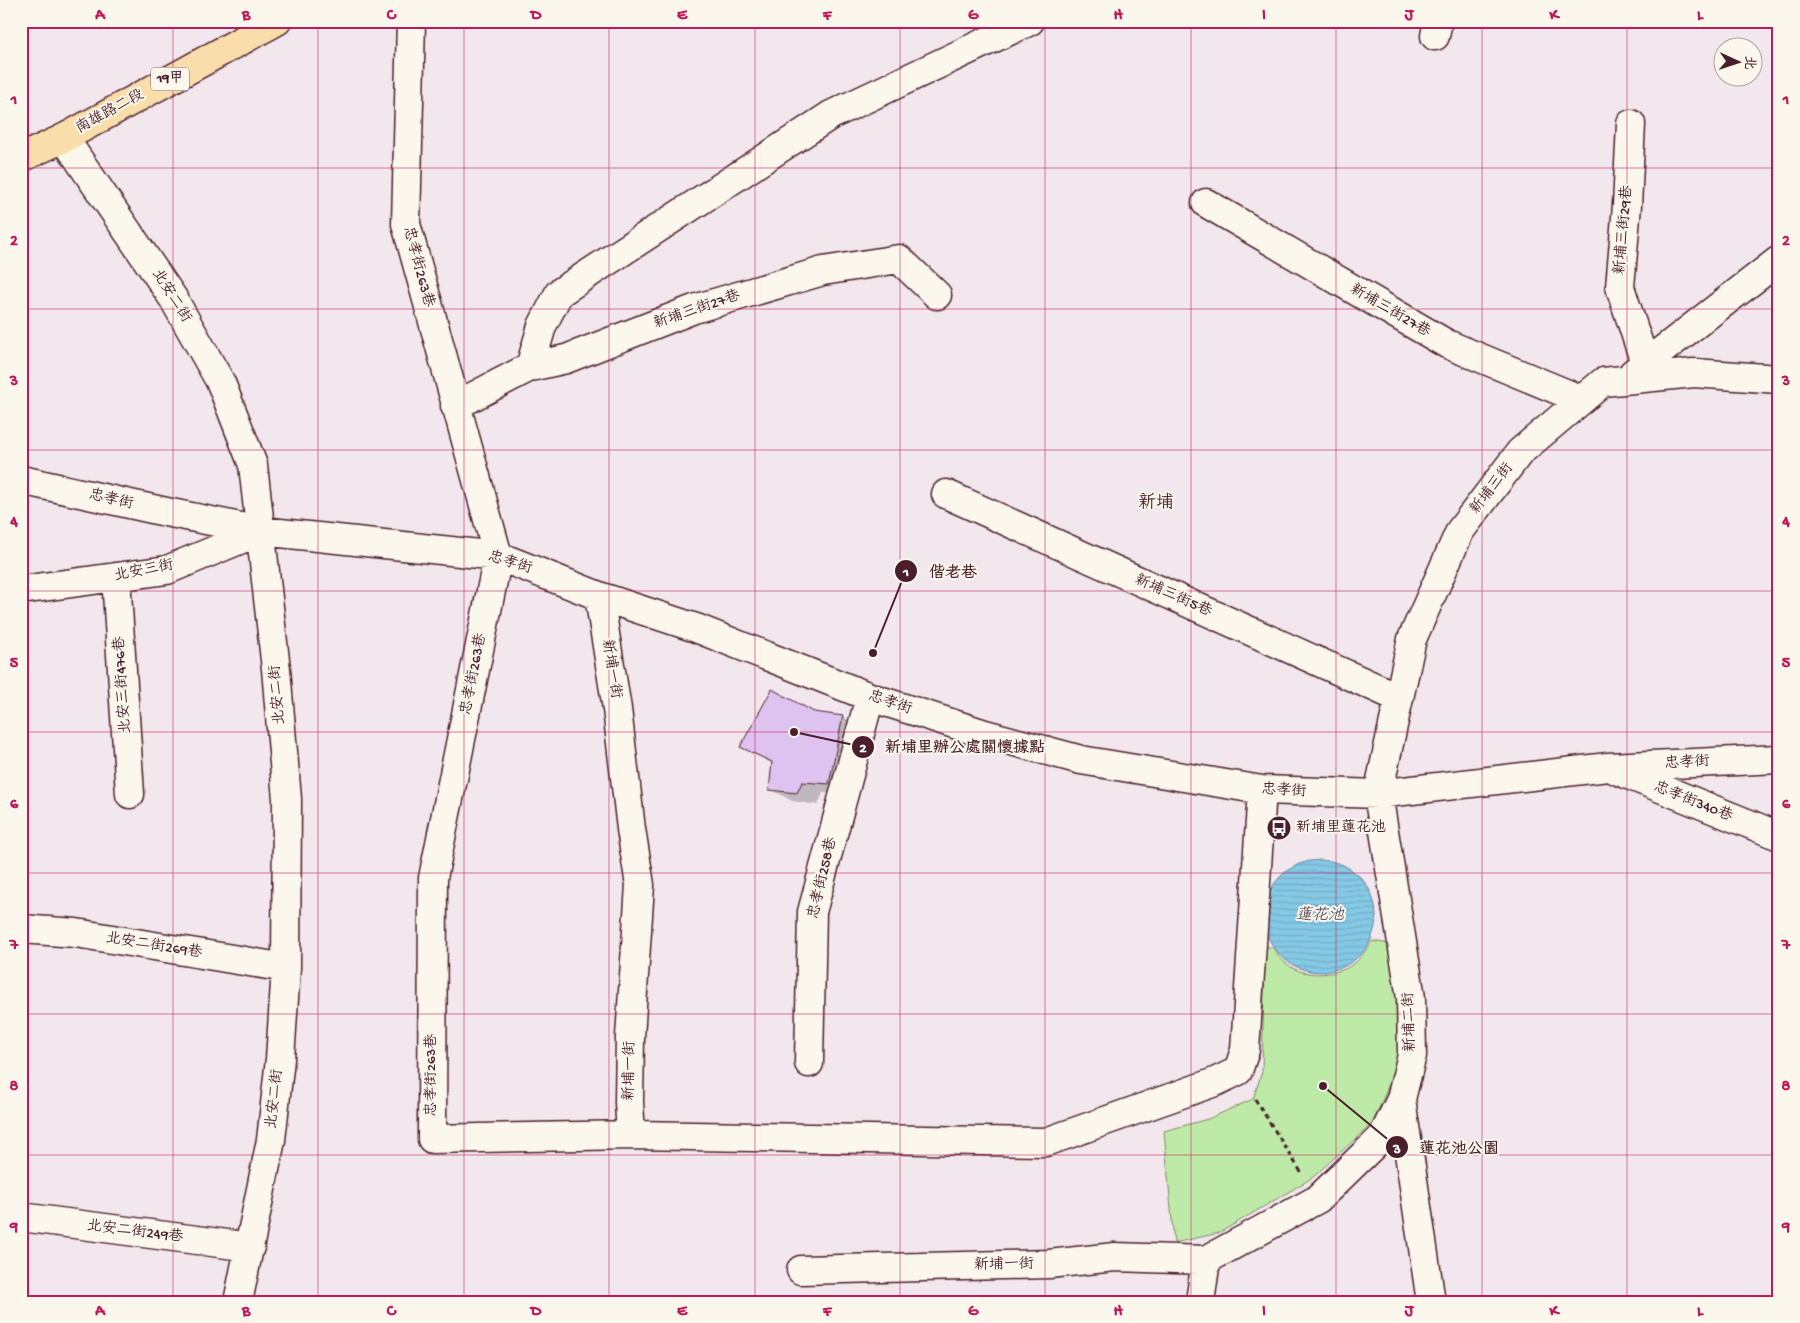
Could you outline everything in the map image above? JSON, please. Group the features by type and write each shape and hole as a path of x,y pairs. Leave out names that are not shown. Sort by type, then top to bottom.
{"main road":[{"name":"南雄路二段","path":"21,158 64,138 277,21"}],"street":[{"name":"忠孝街263巷","path":"411,21 406,224 498,556 433,878 432,1139 631,1135"},
{"path":"530,367 542,326 558,293 831,115 1030,21"},
{"name":"新埔三街29巷","path":"1632,124 1620,287 1645,363"},
{"name":"北安二街","path":"64,138 173,298 221,383 253,465 276,670 287,799 286,968 280,1059 271,1140 238,1302"},
{"name":"新埔三街27巷","path":"1206,203 1447,344 1582,400"},
{"name":"新埔三街27巷","path":"455,406 530,367 566,359 694,309 823,271 899,259 938,295"},
{"path":"1624,380 1779,260"},
{"name":"新埔三街","path":"1378,794 1412,640 1460,531 1520,452 1603,382 1694,373 1779,379"},
{"name":"忠孝街","path":"21,480 261,531 498,556 599,596 696,628 870,697 985,734 1080,760 1262,790 1378,794 1608,767 1779,759"},
{"name":"新埔三街5巷","path":"946,494 1399,698"},
{"name":"北安三街","path":"21,590 167,570 261,531"},
{"name":"北安三街476巷","path":"116,577 130,794"},
{"name":"新埔一街","path":"599,596 618,709 631,830 640,885 630,1037 629,1102 631,1135"},
{"name":"忠孝街258巷","path":"809,1063 812,912 870,697"},
{"name":"忠孝街340巷","path":"1608,767 1779,836"},
{"path":"631,1135 1046,1142 1215,1082 1238,1071 1245,1050 1262,790"},
{"name":"新埔二街","path":"1206,1260 1318,1199 1383,1136 1401,1098 1412,1055 1410,998 1378,794"},
{"name":"北安二街269巷","path":"21,929 76,933 286,968"},
{"path":"1401,1098 1430,1302"},
{"name":"北安二街249巷","path":"21,1217 250,1247"},
{"name":"新埔一街","path":"801,1270 1049,1264 1115,1257 1206,1260"},
{"path":"1200,1302 1206,1260"}],"path":[{"path":"1238,1071 1318,1199"}],"green space":[{"path":"1372,941 1396,945 1399,1060 1373,1123 1312,1178 1219,1233 1174,1243 1164,1131 1208,1119 1253,1099 1262,1072 1265,947 1272,947 1278,956 1291,967 1313,974 1321,974 1345,969 1352,965 1361,957"}],"water":[{"name":"蓮花池","path":"1320,860 1341,864 1360,876 1372,895 1376,916 1372,937 1360,956 1341,968 1320,972 1299,968 1280,956 1268,937 1264,916 1268,895 1280,876 1299,864"}],"building":[{"path":"772,689 814,712 843,716 829,784 802,782 797,793 769,790 772,762 740,747"}],"place":[{"name":"偕老巷","path":"873,653"},
{"name":"新埔里辦公處關懷據點","path":"794,732"},
{"name":"新埔里蓮花池","path":"1279,828"},
{"name":"蓮花池公園","path":"1323,1086"}],"district":[{"name":"新埔","path":"1156,503"}]}
